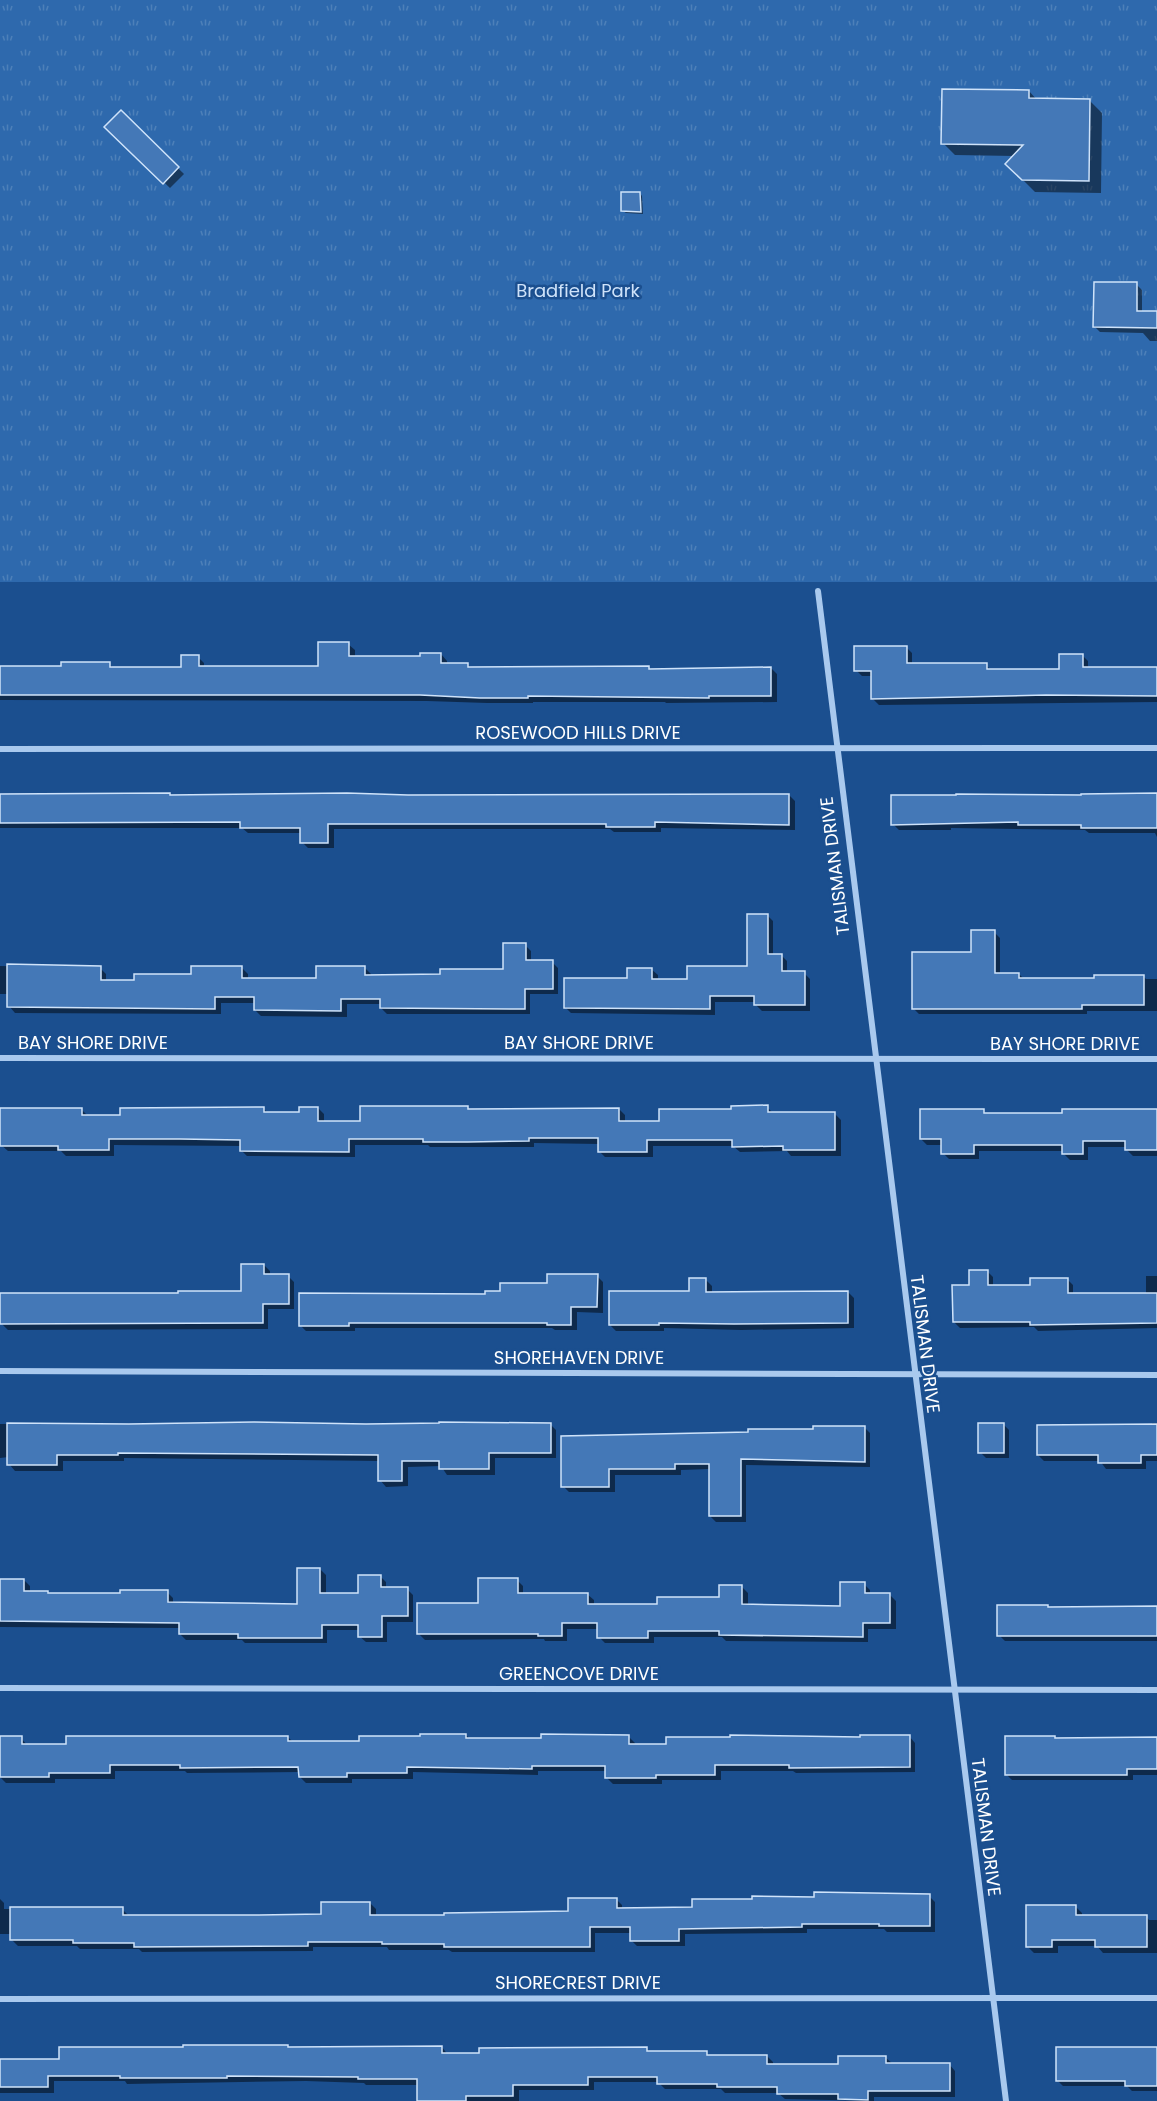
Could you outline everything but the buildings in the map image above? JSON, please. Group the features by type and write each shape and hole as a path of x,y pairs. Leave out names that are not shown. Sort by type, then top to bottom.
{"street":[{"name":"TALISMAN DRIVE","path":"818,591 1006,2101"},
{"name":"ROSEWOOD HILLS DRIVE","path":"0,749 1157,748"},
{"name":"BAY SHORE DRIVE","path":"0,1058 1157,1059"},
{"name":"SHOREHAVEN DRIVE","path":"0,1371 1157,1375"},
{"name":"GREENCOVE DRIVE","path":"0,1688 1157,1690"},
{"name":"SHORECREST DRIVE","path":"0,1999 1157,1998"}],"green space":[{"name":"Bradfield Park","path":"0,0 1157,0 1157,582 0,582"}]}
